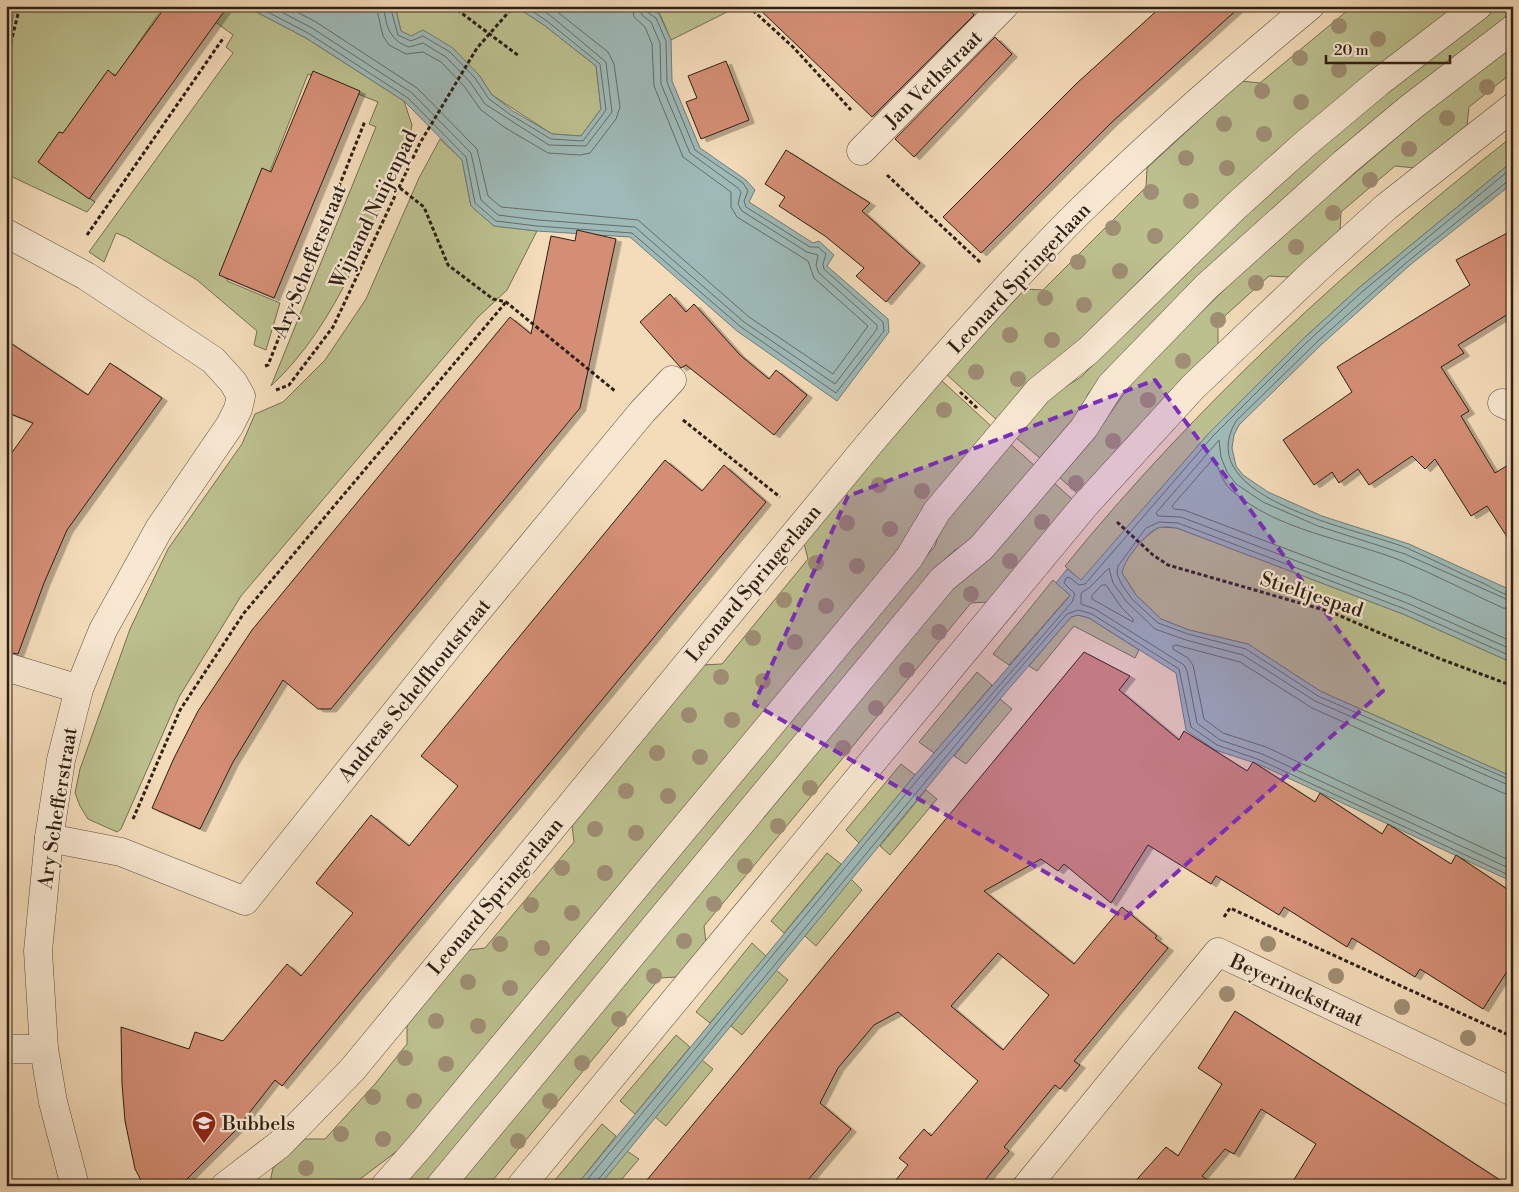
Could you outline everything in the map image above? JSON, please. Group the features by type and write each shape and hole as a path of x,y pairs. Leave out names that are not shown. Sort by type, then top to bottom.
{"street":[{"name":"Jan Vethstraat","path":"861,151 1004,6"},
{"name":"Leonard Springerlaan","path":"225,1186 280,1144 352,1070 934,368 1077,214 1133,161 1310,6"},
{"path":"384,1184 909,558 936,511 1038,391 1089,350 1228,214 1306,144 1379,82 1478,6"},
{"path":"440,1186 943,579 981,548 1084,428 1106,392 1136,358 1206,287 1285,214 1411,107 1513,29"},
{"path":"522,1186 1085,505 1193,386 1386,207 1513,107"},
{"path":"6,233 66,264 213,360 237,389"},
{"name":"Ary Schefferstraat","path":"75,1186 53,1102 44,1049 38,950 49,838 61,760 79,689 103,630 159,529 230,425 238,409 237,389"},
{"name":"Andreas Schelfhoutstraat","path":"49,838 121,852 245,902 459,633 656,397"},
{"path":"6,667 79,689"},
{"name":"Beyerinckstraat","path":"1027,1186 1218,952 1513,1092"},
{"path":"6,1049 44,1049"}],"path":[{"path":"6,62 20,6"},
{"path":"452,6 519,56"},
{"name":"Wijnand Nuijenpad","path":"237,389 256,398 289,385 333,327 420,143 477,48 489,32 514,6"},
{"path":"751,10 755,6"},
{"path":"66,264 224,37"},
{"name":"Ary Schefferstraat","path":"237,389 268,365 364,121"},
{"path":"400,188 424,207 448,265 493,299 506,302 656,397 807,519"},
{"path":"121,852 147,784 180,710 244,614 506,302"},
{"name":"Stieltjespad","path":"1111,517 1153,555 1168,565 1331,612 1438,658 1513,686"},
{"path":"1218,952 1214,933 1230,908 1513,1037"}],"highlighted area":[{"path":"1155,380 1383,691 1125,918 754,704 848,496"}],"green space":[{"path":"16,6 164,6 50,171 95,202 87,212 6,174 6,45"},
{"path":"194,6 245,6 306,38 404,101 412,125 409,141 367,239 335,303 295,361 271,386 376,127 369,124 378,102 308,74 227,281 280,303 266,350 254,345 257,331 197,280 126,237 116,233 104,262 89,252 233,53 226,47 233,35"},
{"path":"395,6 515,6 544,25 596,66 601,109 581,136 552,134 492,95 479,75 401,31"},
{"path":"647,6 739,6 671,40 660,14"},
{"path":"1353,6 1456,6 1234,192 1156,264 1083,337 1032,379 997,420 946,374 1025,289 1043,290 1146,187 1147,168 1241,81 1260,83"},
{"path":"1497,6 1513,6 1513,14 1476,41 1096,384 1088,394 1082,411 1041,459 1014,436 1049,397 1081,377 1190,266 1357,115"},
{"path":"1513,45 1513,72 1469,107 1467,126 1415,168 1395,166 1341,212 1340,231 1289,277 1269,276 1218,322 1218,344 1127,438 1078,494 1058,476 1101,426 1138,374 1265,250 1443,98"},
{"path":"1513,136 1513,161 1360,287 1303,339 1209,433 1081,581 1065,566 1167,449 1277,339 1393,235"},
{"path":"440,139 462,160 471,206 494,226 537,231 507,290 478,317 241,596 179,697 121,829 117,832 88,819 75,793 80,769 130,629 168,549 242,444 255,414 283,402 325,360 366,299 419,178"},
{"path":"941,380 991,426 908,538 405,1145 351,1186 269,1186 273,1168 305,1139 325,1139 375,1084 407,1044 407,1025 469,950 485,948 574,842 572,826 702,665 722,664 808,559 804,543"},
{"path":"1008,442 1035,466 967,544 955,550 944,560 425,1186 402,1186 935,546 942,524"},
{"path":"1052,481 1073,500 989,602 971,603 704,926 706,943 676,977 660,978 488,1186 455,1186 949,590"},
{"path":"1160,527 1177,528 1403,614 1513,663 1513,777 1320,691 1248,644 1189,630 1161,619 1136,595 1122,573 1123,567 1136,547"},
{"path":"1053,580 1070,595 1009,665 993,654"},
{"path":"1078,615 1089,618 1139,650 1135,658 1074,626 1037,671 1029,666 1071,617"},
{"path":"977,672 992,685 934,753 919,742"},
{"path":"1000,699 1012,709 966,764 954,756"},
{"path":"901,764 915,775 859,843 846,830"},
{"path":"926,790 937,799 890,855 880,846"},
{"path":"827,853 841,864 784,933 771,921"},
{"path":"851,879 862,890 816,946 805,936"},
{"path":"752,943 766,956 710,1023 696,1012"},
{"path":"776,970 788,980 742,1035 731,1026"},
{"path":"676,1035 690,1047 635,1114 620,1101"},
{"path":"702,1060 713,1069 666,1126 655,1117"},
{"path":"602,1124 616,1136 576,1186 550,1186"},
{"path":"627,1151 639,1159 616,1186 599,1186"}],"water":[{"path":"245,6 395,6 401,31 411,36 423,30 453,48 479,75 492,95 513,111 552,134 581,136 601,109 596,66 544,25 515,6 647,6 659,14 671,40 672,81 700,148 746,180 755,190 749,202 813,243 819,241 834,255 827,266 888,319 889,332 837,401 737,331 630,237 537,231 494,226 471,206 462,160 404,101 306,38"},
{"path":"1513,161 1513,183 1410,265 1322,344 1239,425 1234,435 1232,448 1236,466 1243,475 1268,492 1322,516 1409,544 1513,591 1513,663 1403,614 1177,528 1160,527 1147,535 1126,561 1122,573 1136,595 1161,619 1189,630 1248,644 1320,691 1513,777 1513,882 1258,764 1215,750 1186,730 1176,673 1089,618 1078,615 1071,617 1000,699 599,1186 576,1186 915,775 1068,598 1070,595 1056,583 1067,569 1081,580 1209,433 1303,339 1360,287"}],"building":[{"path":"166,6 228,6 89,199 38,162 59,132 63,133 108,70 115,76"},
{"path":"756,6 966,6 974,15 872,117"},
{"path":"1162,6 1241,6 1112,122 981,253 943,217 1077,83"},
{"path":"995,37 1012,54 914,157 895,139"},
{"path":"726,61 749,120 701,139 686,102 697,98 688,76"},
{"path":"313,71 360,91 274,298 219,275 262,168 271,172"},
{"path":"786,150 870,203 862,211 920,263 886,302 856,276 864,268 825,236 779,206 785,197 765,184"},
{"path":"577,230 616,239 580,408 331,709 318,709 283,680 233,762 200,829 152,808 174,758 198,711 252,630 510,317 531,334 551,236 575,241"},
{"path":"1513,230 1513,311 1458,345 1464,353 1441,367 1469,411 1461,416 1495,473 1513,462 1513,546 1487,506 1471,516 1435,459 1425,469 1412,456 1369,485 1358,469 1339,483 1332,472 1314,485 1283,440 1352,392 1337,367 1470,285 1456,260"},
{"path":"670,294 686,312 694,304 740,355 769,379 776,370 807,395 774,435 686,365 681,368 640,322"},
{"path":"6,340 88,395 110,363 162,398 67,530 44,583 18,654 6,652 6,461 33,423 6,412"},
{"path":"665,460 702,491 724,465 766,502 282,1086 275,1080 235,1131 180,1186 144,1186 135,1169 125,1121 121,1027 189,1049 195,1032 223,1041 287,964 301,976 353,913 316,883 371,815 409,846 458,786 421,756"},
{"path":"1084,652 1130,676 1119,690 1179,740 1184,731 1247,771 1253,762 1315,802 1320,793 1382,834 1388,824 1451,864 1456,855 1513,893 1513,962 1483,1009 1420,969 1415,977 1352,938 1347,947 1284,907 1279,915 1216,876 1211,884 1148,845 1111,903 1064,864 1058,871 1041,859 984,891 1074,964 1122,907 1157,936 1155,938 1168,948 1074,1061 1080,1065 1060,1089 1055,1085 1004,1147 1009,1151 980,1186 891,1186 908,1165 899,1158 924,1129 931,1136 978,1081 898,1012 874,1025 838,1068 820,1103 851,1129 803,1186 642,1186","holes":["998,953 1049,995 1003,1050 951,1006"]},
{"path":"1235,1011 1509,1186 1290,1186 1316,1144 1261,1109 1234,1154 1225,1149 1202,1176 1215,1186 1131,1186 1166,1147 1178,1156 1222,1084 1198,1068"}],"place":[{"name":"Bubbels","path":"204,1144"}]}
